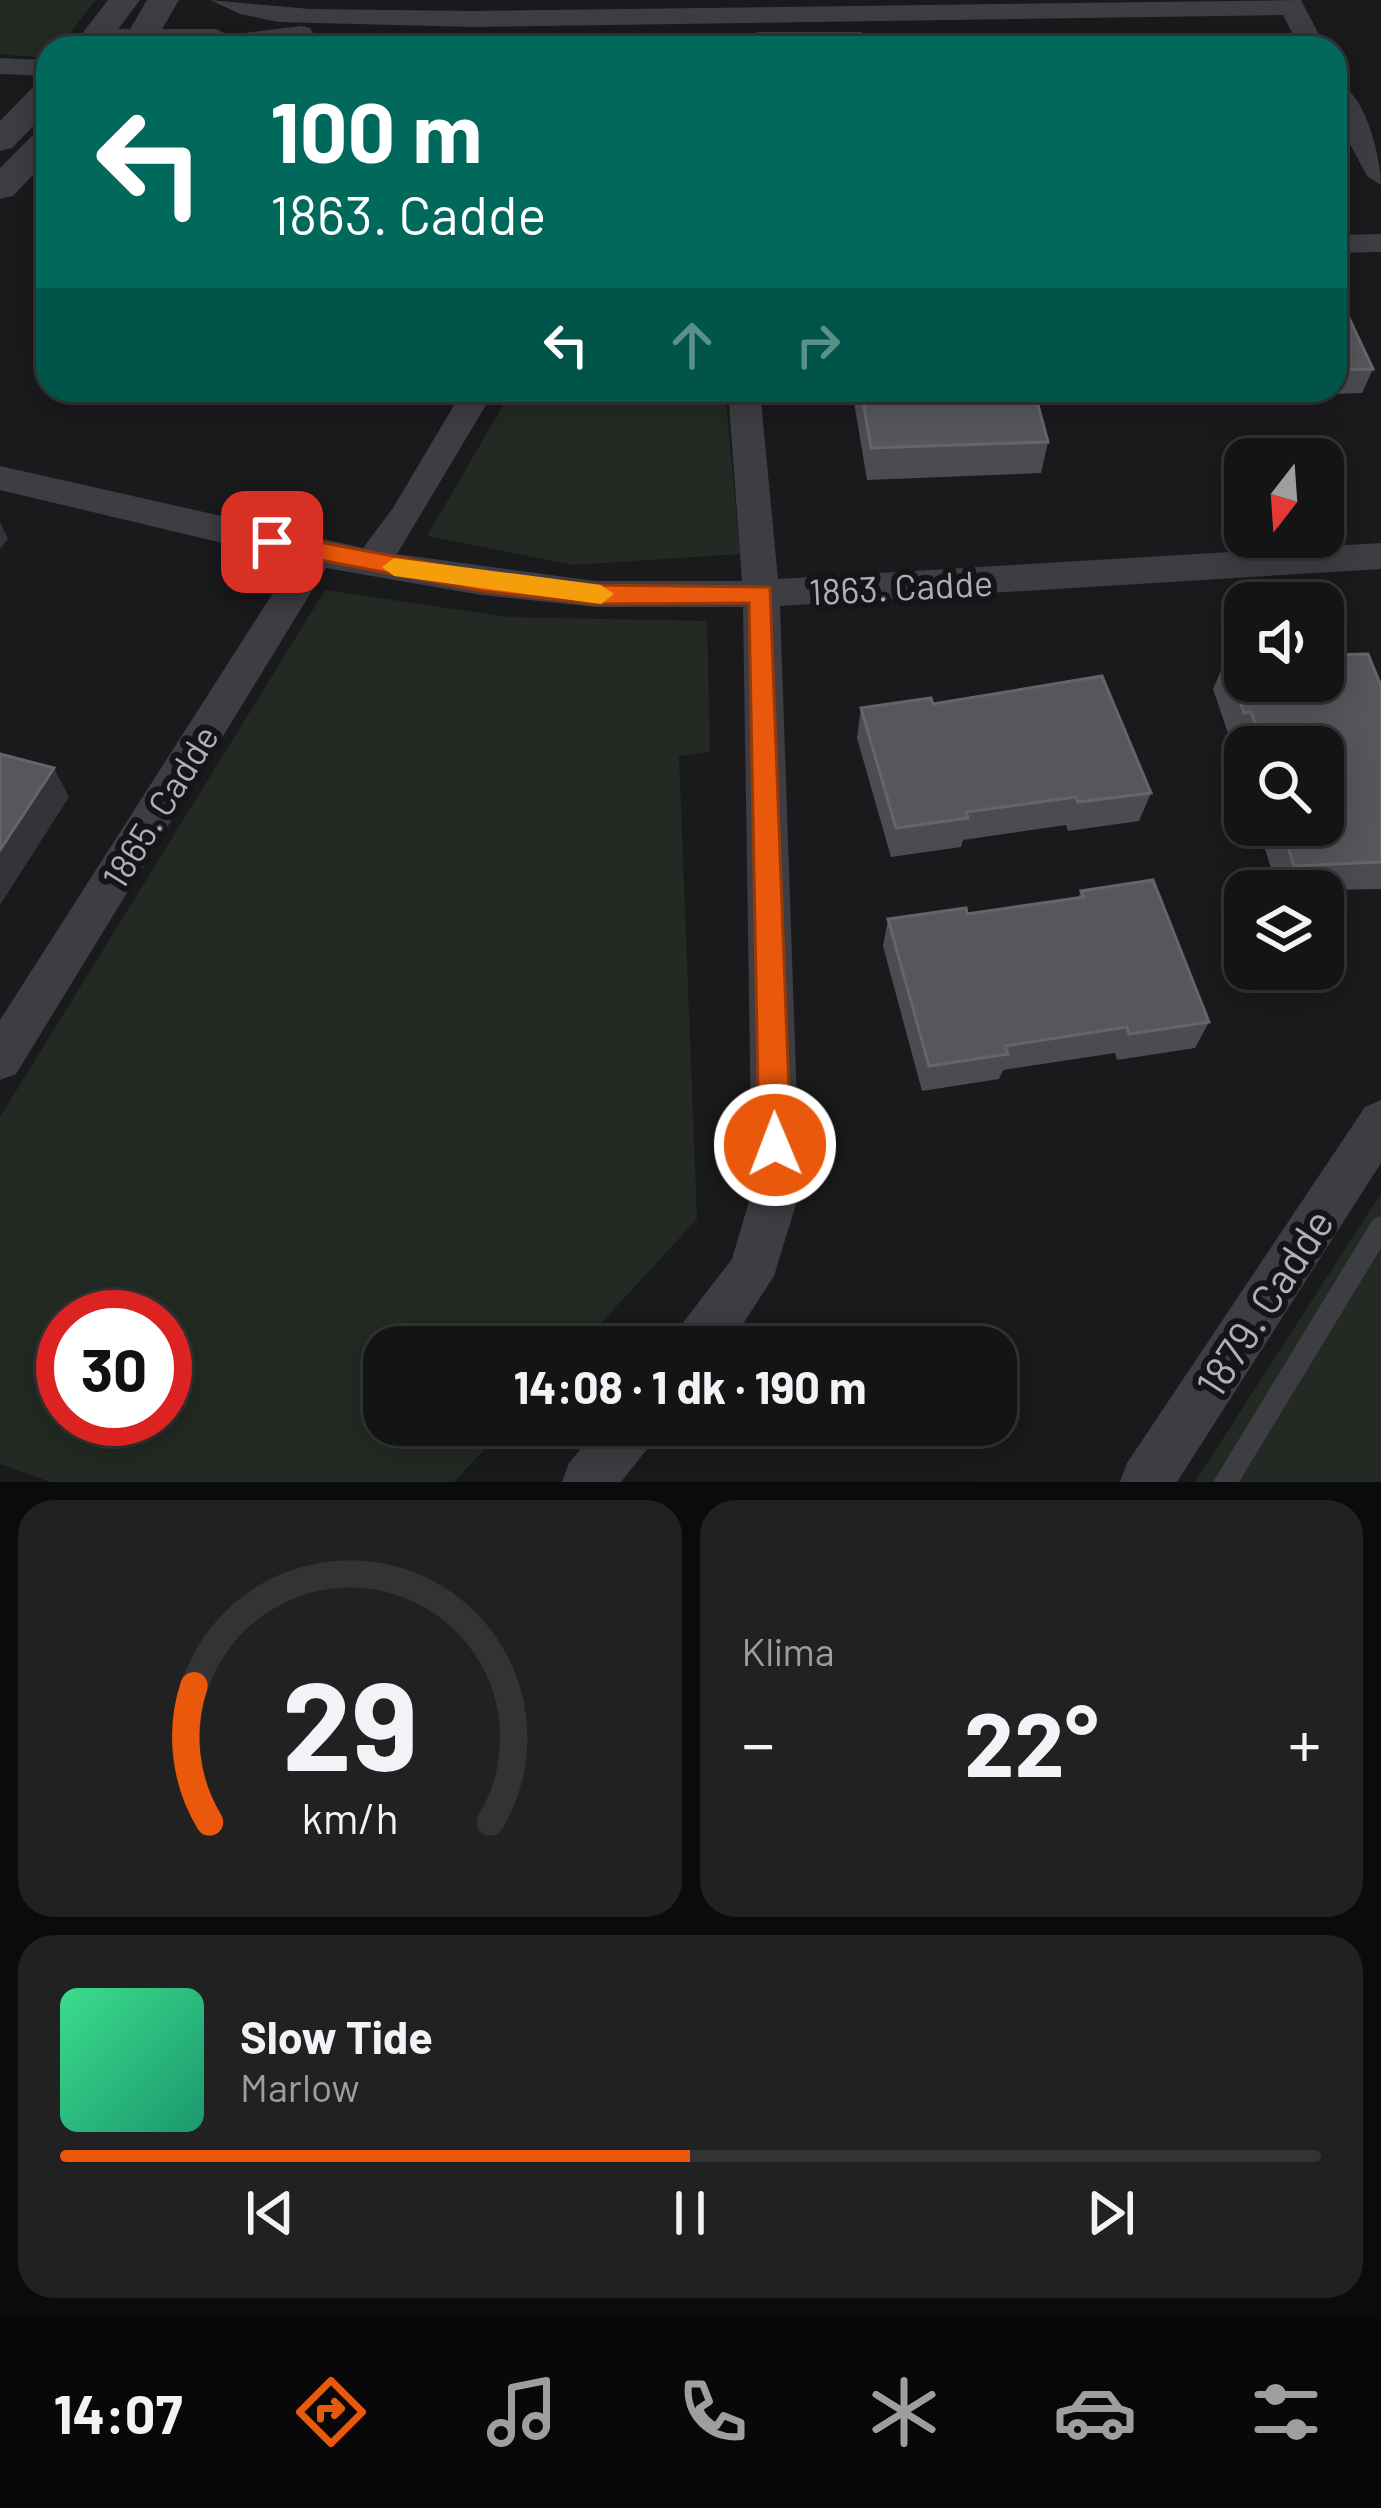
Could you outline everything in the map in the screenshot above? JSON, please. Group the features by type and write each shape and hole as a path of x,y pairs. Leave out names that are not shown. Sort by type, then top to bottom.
{"street":[{"path":"224,0 270,12"},
{"path":"290,36 428,32 472,19 560,8 713,16 1290,3 1307,36"},
{"path":"105,25 270,12 429,12 472,19"},
{"path":"713,16 715,36"},
{"path":"149,25 246,36"},
{"path":"0,66 36,68"},
{"path":"0,141 36,104"},
{"path":"1347,112 1381,176"},
{"path":"0,188 36,151"},
{"path":"1347,244 1381,243"},
{"path":"370,563 405,517 472,402"},
{"path":"714,1326 751,1279 767,1237 776,1191 761,594 745,402"},
{"name":"1863. Cadde","path":"0,478 317,553 595,594 761,594 1381,556"},
{"name":"1865. Cadde","path":"0,1059 317,553"},
{"name":"1879. Cadde","path":"1146,1482 1381,1122"},
{"path":"587,1482 617,1446"}],"lane":[{"path":"1225,1482 1381,1227"}],"shaded area":[{"path":"0,0 96,0 68,36 36,36 36,57 0,54"},
{"path":"505,402 726,402 740,554 573,565 427,536"},
{"path":"325,590 508,617 707,621 710,752 679,756 697,1219 598,1326 363,1326 363,1446 487,1446 454,1482 50,1482 0,1464 0,1117"},
{"path":"1381,1193 1381,1482 1195,1482"}],"building":[{"path":"758,34 861,36 758,36"},
{"path":"1347,314 1373,369 1347,370"},
{"path":"863,402 1037,402 1048,442 871,448"},
{"path":"1368,654 1381,686 1381,862 1294,866 1288,846 1344,846 1344,726 1256,726 1240,702 1344,702 1344,655"},
{"path":"1102,676 1151,793 1078,802 1076,797 966,812 968,818 896,828 861,708 931,698 933,704"},
{"path":"0,754 54,768 0,850"},
{"path":"1153,880 1209,1022 1129,1034 1127,1027 1005,1046 1008,1054 929,1066 888,919 966,908 967,914 1084,897 1081,891"}],"slow traffic":[{"path":"394,567 601,594"}],"route":[{"path":"272,542 482,582 595,594 761,594 775,1145"}]}
